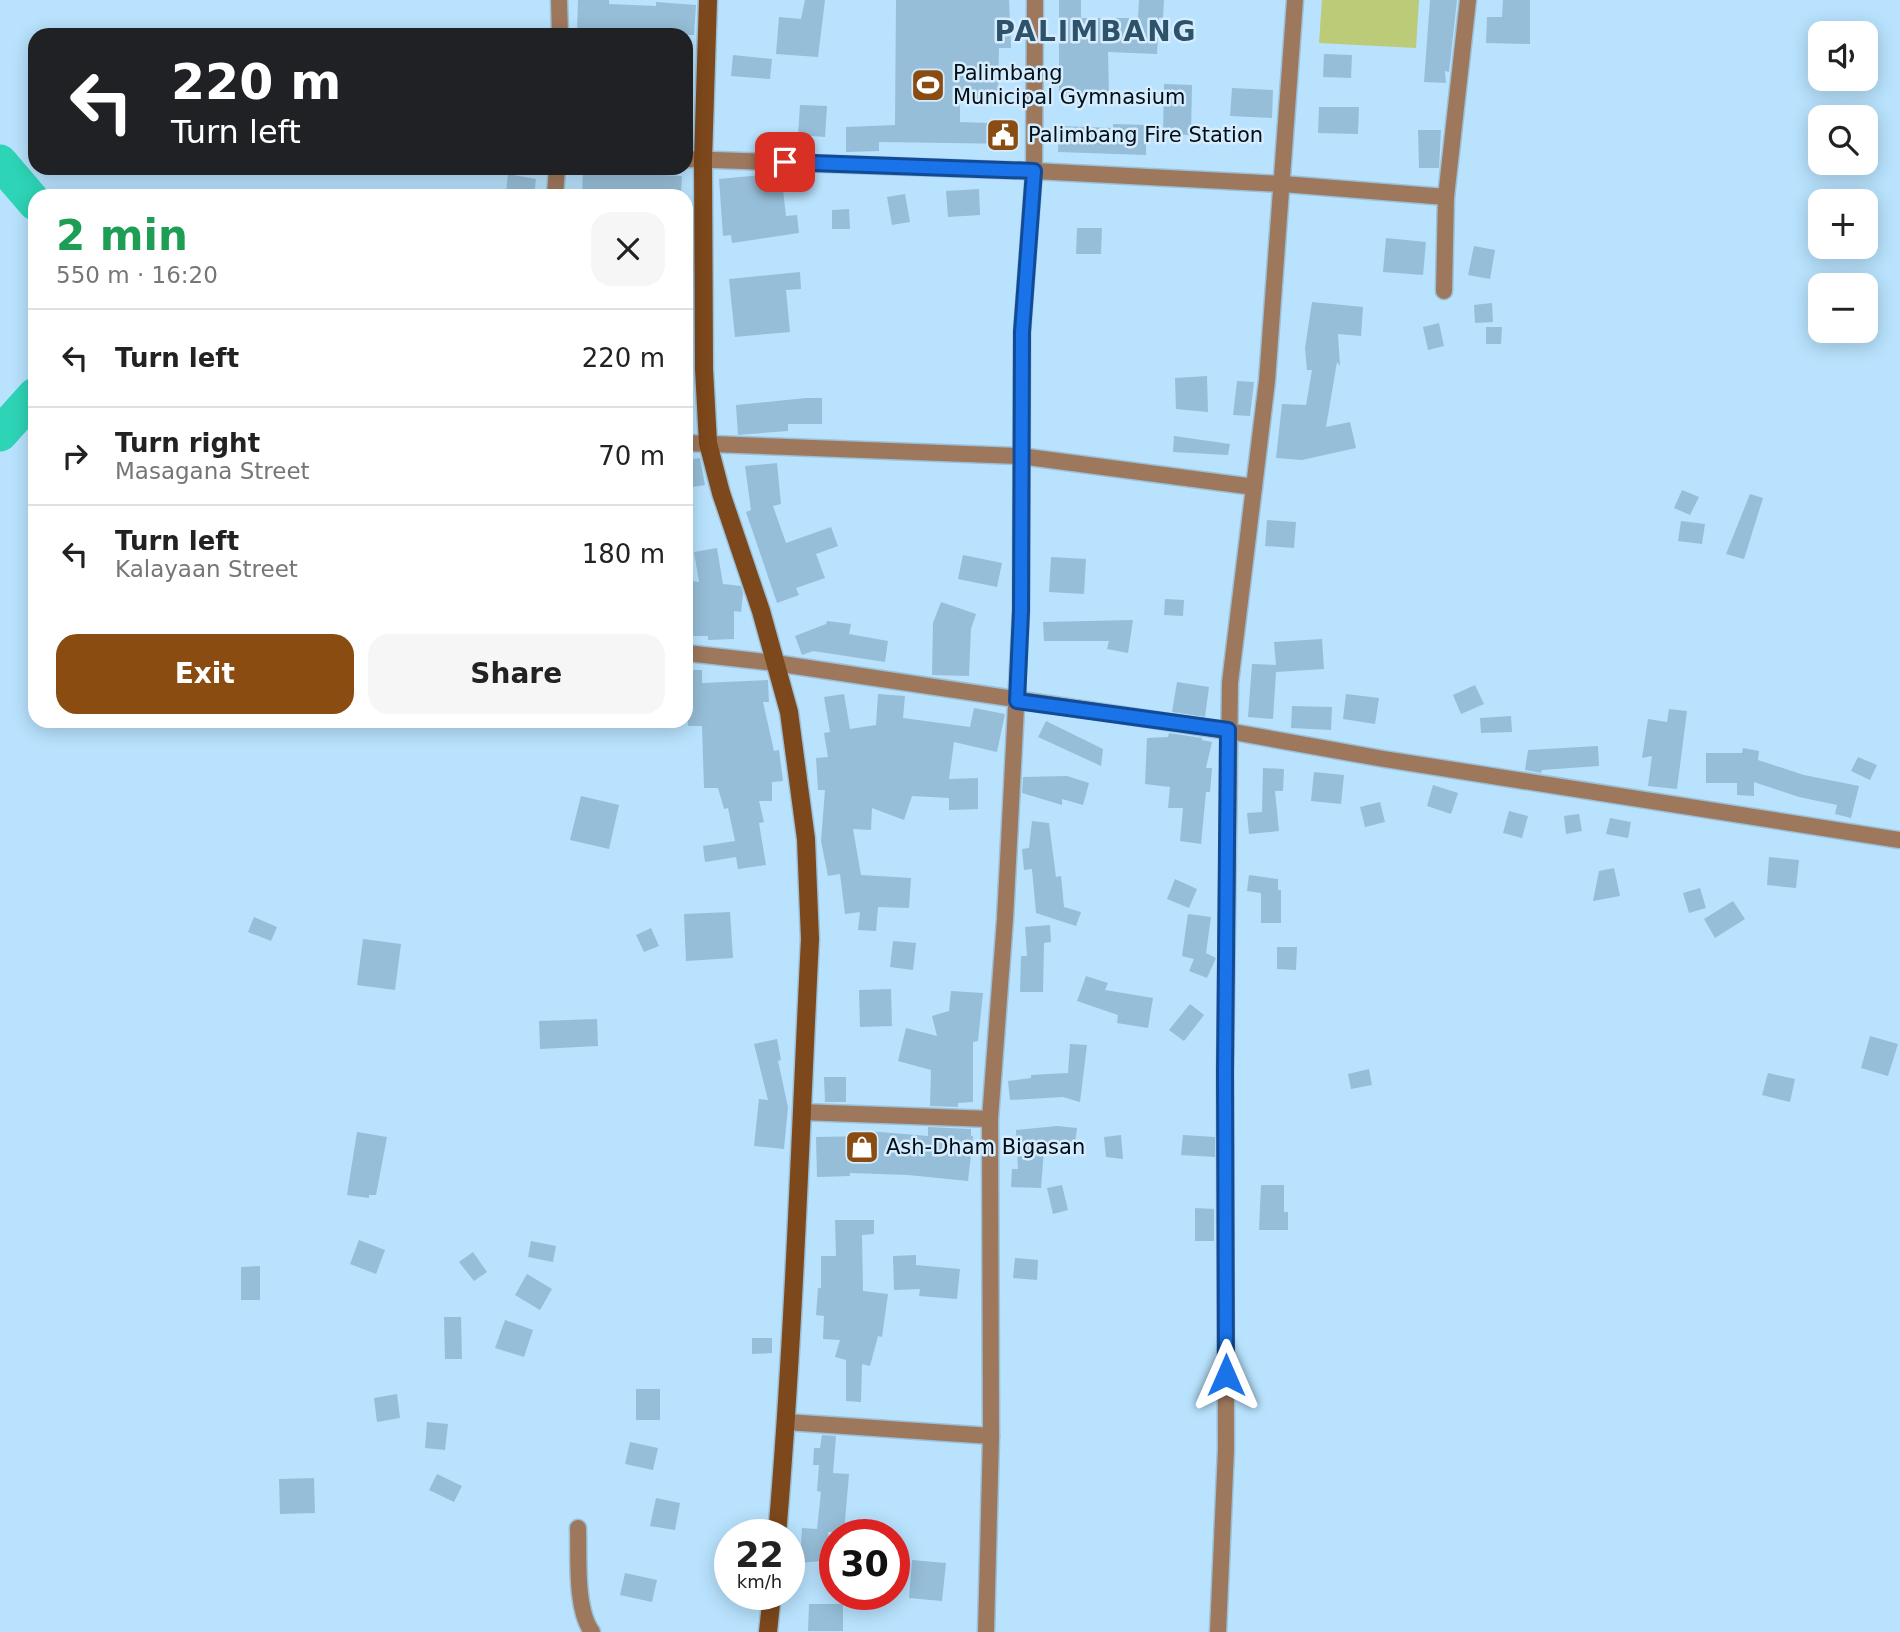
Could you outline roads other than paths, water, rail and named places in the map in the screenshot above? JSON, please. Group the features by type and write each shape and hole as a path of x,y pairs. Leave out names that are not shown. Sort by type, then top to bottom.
{"street":[{"path":"559,0 560,28"},
{"path":"708,0 694,159 708,443 720,493 761,611 789,712 806,839 809,888 810,939 786,1422 778,1519"},
{"path":"986,1632 991,1436 990,1119 1005,919 1021,611 1022,332 1034,171 1035,0"},
{"path":"1217,1632 1226,1435 1225,1072 1230,683 1267,381 1295,0"},
{"path":"1444,291 1446,197 1468,0"},
{"path":"694,159 1034,171 1283,184 1446,197"},
{"path":"693,443 1020,456 1254,487"},
{"path":"693,654 775,663 1017,701 1228,730 1530,783 1900,840"},
{"path":"801,1112 990,1119"},
{"path":"786,1422 991,1436"},
{"path":"578,1528 580,1595 592,1632"},
{"path":"768,1632 770,1610"}],"waterway":[{"path":"0,162 28,195"},
{"path":"0,434 28,403"}],"place":[{"name":"Palimbang Municipal Gymnasium","path":"928,85"},
{"name":"Palimbang Fire Station","path":"1003,135"},
{"name":"Ash-Dham Bigasan","path":"862,1147"}],"district":[{"name":"PALIMBANG","path":"1096,31"}]}
